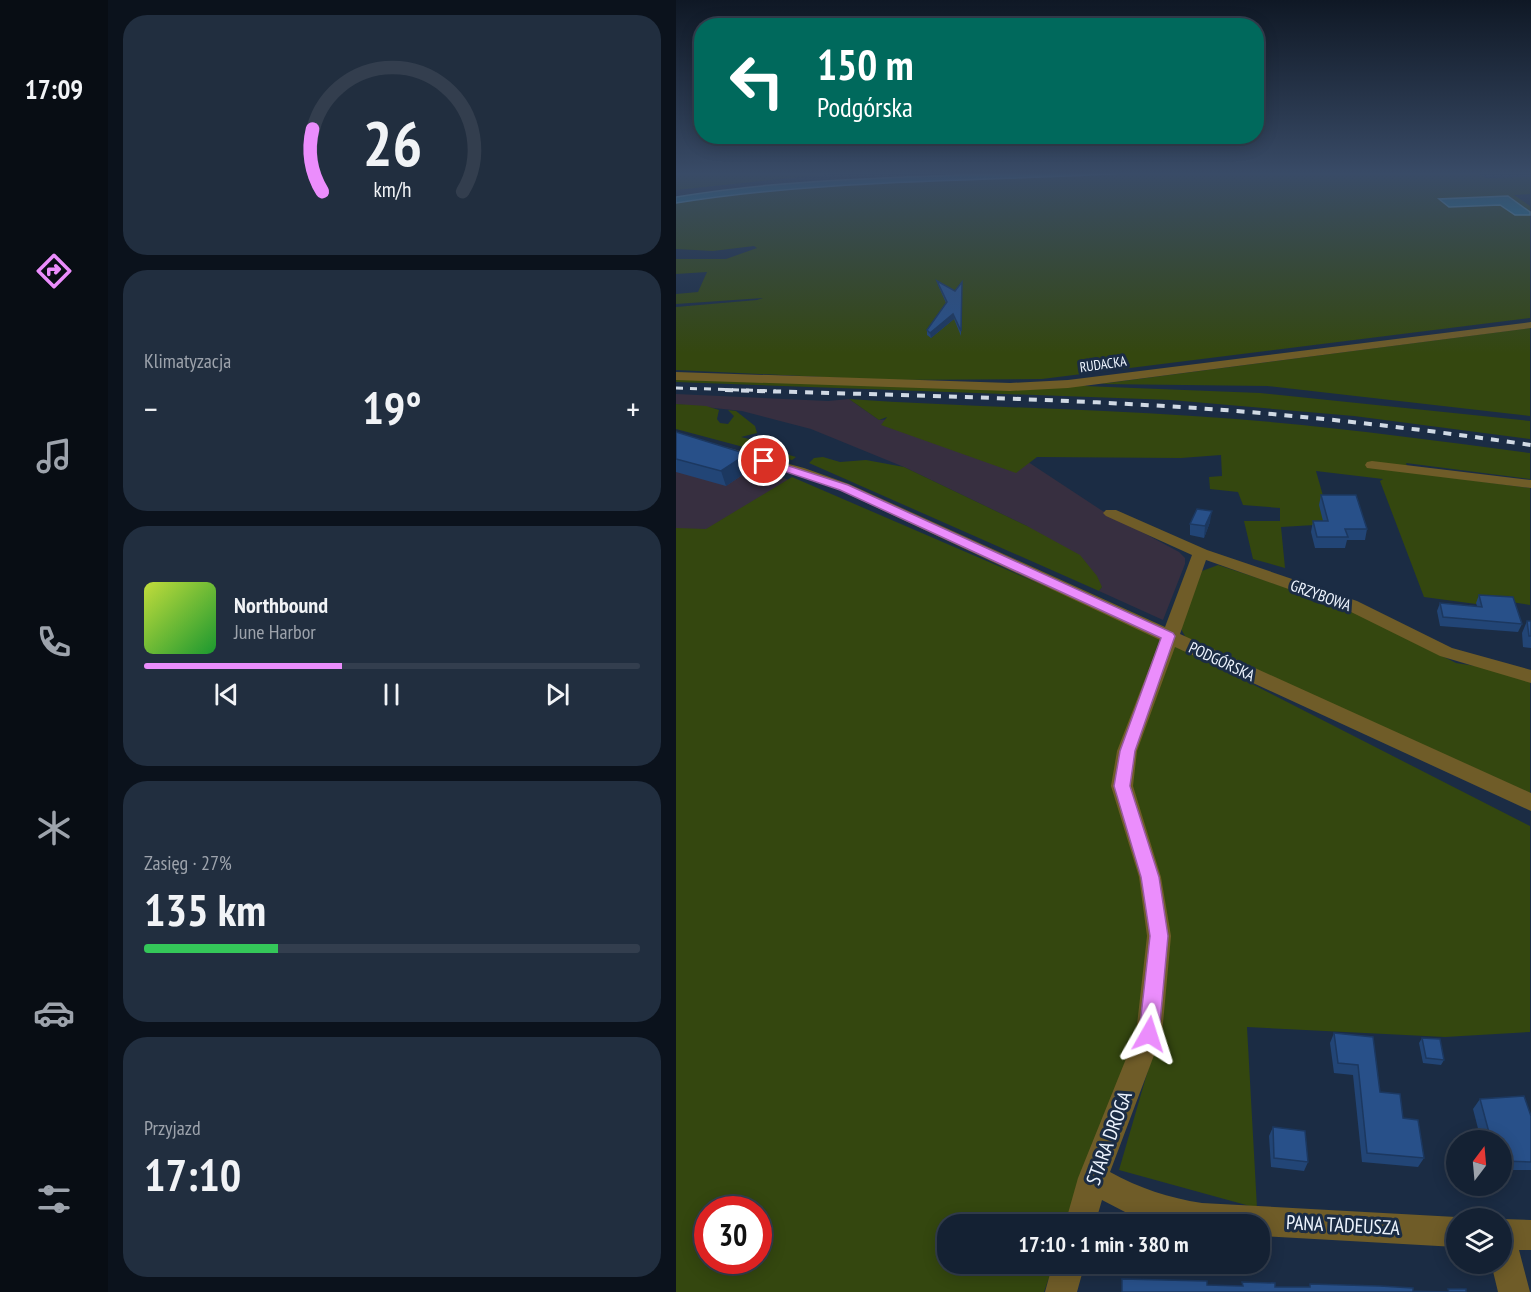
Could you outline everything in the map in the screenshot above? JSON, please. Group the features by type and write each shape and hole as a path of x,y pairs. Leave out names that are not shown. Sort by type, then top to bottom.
{"street":[{"name":"RUDACKA","path":"676,376 1010,387 1068,384 1531,325"},
{"name":"PODGÓRSKA","path":"709,446 799,471 844,487 1531,803"},
{"path":"1372,465 1531,484"},
{"name":"GRZYBOWA","path":"1111,513 1201,553 1351,605 1446,652 1531,677"},
{"name":"STARA DROGA","path":"1083,1214 1093,1178 1149,1034 1159,936 1150,877 1122,786 1127,751 1168,636 1201,553"},
{"name":"PANA TADEUSZA","path":"1093,1178 1127,1198 1177,1214 1202,1218 1446,1231"},
{"path":"1512,1235 1531,1234"},
{"path":"1061,1292 1066,1274"},
{"path":"1510,1274 1514,1292"}],"shaded area":[{"path":"676,394 828,401 849,399 879,420 907,418 1022,458 1101,510 1179,552 1185,558 1185,564 1163,620 1099,591 1102,587 1027,526 904,467 811,429 742,411 676,404"},
{"path":"676,445 746,465 795,482 676,550"}],"green space":[{"path":"676,233 1530,233 1530,318 1042,379 885,380 676,370 676,307 763,298 676,304 676,294 698,292 707,272 676,274 676,259 726,259 757,248 754,246 713,251 676,249"},
{"path":"1530,328 1530,416 1267,386 1100,384"},
{"path":"676,378 1084,386 1260,393 1530,421 1530,439 1354,416 1171,400 676,382"},
{"path":"849,399 1235,419 1362,431 1530,453 1530,479 1406,463 1409,472 1530,488 1530,605 1511,602 1476,604 1424,597 1380,481 1383,479 1316,471 1331,524 1281,527 1285,568 1253,559 1244,521 1280,521 1280,508 1243,505 1238,492 1210,489 1209,477 1222,476 1221,455 1181,458 1037,457 1016,473 881,425 887,417 879,420"},
{"path":"676,404 706,406 719,410 717,419 720,423 728,424 734,416 728,410 736,411 755,426 757,433 741,437 757,441 768,449 796,457 792,460 676,429"},
{"path":"823,457 840,462 866,460 904,467 1027,526 1080,555 1097,576 1102,587 1099,591 809,463 814,458"},
{"path":"792,477 1142,628 1530,826 1530,1032 1445,1037 1247,1027 1257,1208 1119,1170 1162,1022 1140,1021 1072,1214 937,1214 937,1274 1050,1274 1044,1292 676,1292 676,528 706,529"},
{"path":"1218,565 1315,597 1313,602 1328,606 1332,601 1456,663 1489,668 1530,682 1530,793 1186,638 1180,627 1202,571"}],"building":[{"path":"937,281 955,291 962,282 961,331 953,314 930,333 927,330 947,302"},
{"path":"676,432 747,454 721,471 676,459"},
{"path":"1321,495 1356,495 1367,529 1345,529 1348,537 1317,537 1313,521 1328,521"},
{"path":"1197,509 1212,511 1205,526 1190,524"},
{"path":"1479,595 1513,597 1522,624 1443,617 1440,603 1482,607"},
{"path":"1527,621 1531,621 1531,636 1529,636"},
{"path":"1334,1033 1373,1037 1380,1092 1400,1094 1403,1118 1418,1120 1424,1158 1367,1153 1358,1065 1338,1063"},
{"path":"1422,1038 1440,1039 1444,1060 1426,1058"},
{"path":"1524,1096 1531,1116 1531,1162 1512,1161 1512,1130 1488,1130 1480,1099"},
{"path":"1273,1127 1305,1131 1308,1162 1274,1158"},
{"path":"1122,1279 1207,1281 1207,1285 1243,1286 1242,1282 1275,1283 1275,1287 1310,1287 1310,1284 1380,1286 1413,1288 1413,1291 1449,1292 1122,1292"},
{"path":"1448,1289 1466,1289 1466,1292 1449,1292"}],"railway":[{"path":"676,388 776,391"},
{"path":"725,390 913,395 1224,410 1378,425 1531,445"}],"route":[{"path":"764,461 844,487 907,518 1168,636 1127,751 1122,786 1150,877 1159,936 1149,1034"}]}
